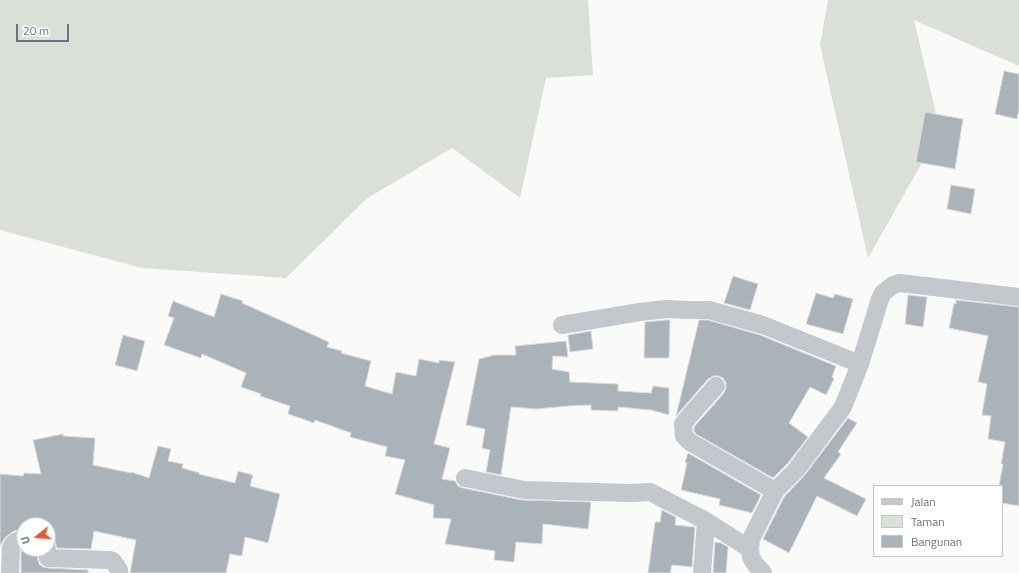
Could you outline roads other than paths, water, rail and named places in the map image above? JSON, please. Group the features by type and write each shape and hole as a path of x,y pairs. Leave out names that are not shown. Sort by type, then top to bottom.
{"street":[{"path":"763,573 751,557 751,539 775,491 796,470 843,407 860,364 883,293 893,285 900,283 1019,298"},
{"path":"562,325 596,318 659,310 709,310 763,325 860,364"},
{"path":"716,386 683,424 684,436 690,442 775,491"},
{"path":"465,478 524,490 631,493 650,492 706,521 750,549"},
{"path":"702,573 706,521"},
{"path":"10,573 11,548 16,542"},
{"path":"48,557 110,560 113,561 119,570 119,573"}]}
